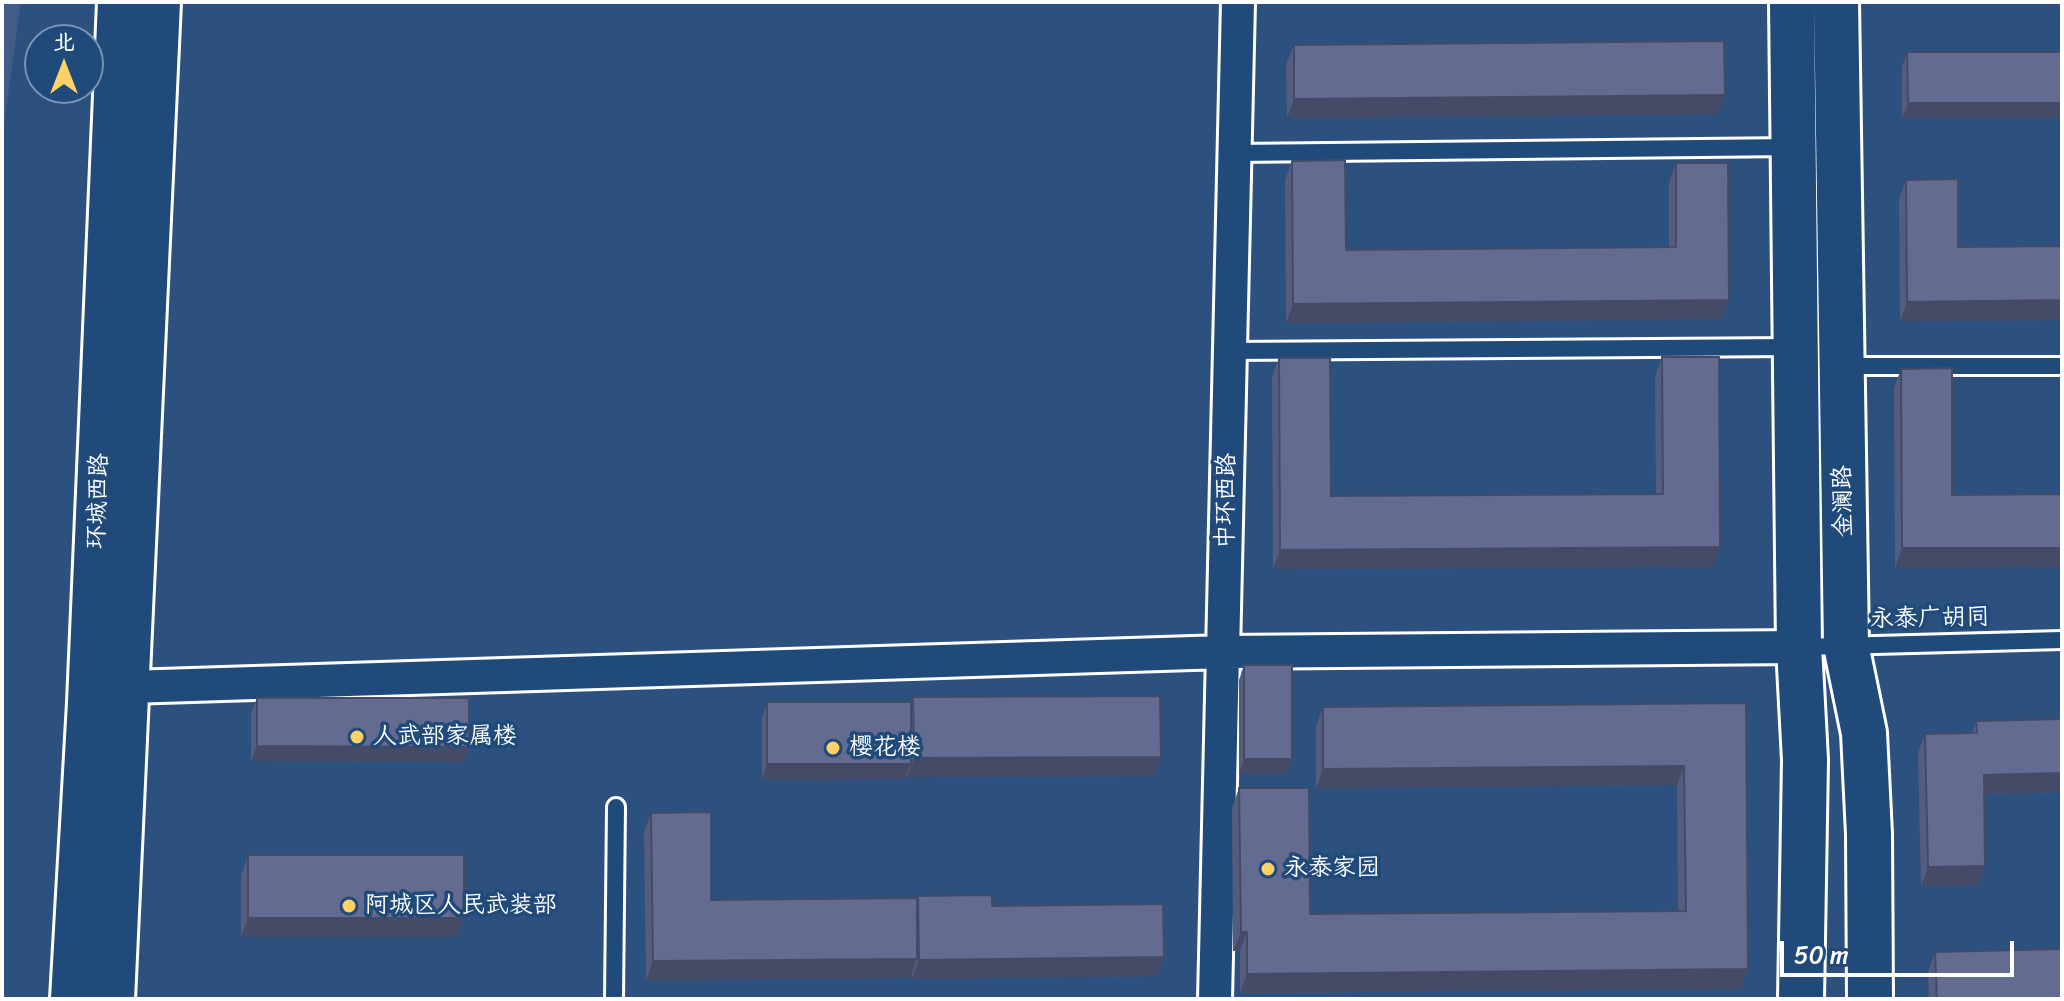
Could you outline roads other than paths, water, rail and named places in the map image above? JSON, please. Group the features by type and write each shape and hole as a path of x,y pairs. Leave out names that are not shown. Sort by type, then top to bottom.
{"street":[{"name":"环城西路","path":"73,999 90,703 120,2"},
{"name":"环城西路","path":"112,999 129,687 158,2"},
{"name":"中环西路","path":"1215,999 1238,2"},
{"name":"金澜路","path":"1792,2 1799,647 1805,760 1801,999"},
{"name":"金澜路","path":"1836,2 1846,645 1864,733 1869,834 1870,999"},
{"path":"129,687 1224,652 1799,647"}],"lane":[{"path":"1235,153 1794,147"},
{"path":"1231,351 1795,347"},
{"path":"1842,366 2062,366"},
{"name":"永泰广胡同","path":"1799,647 2062,640"},
{"path":"614,999 616,807"}],"place":[{"name":"人武部家属楼","path":"357,737"},
{"name":"樱花楼","path":"833,748"},
{"name":"永泰家园","path":"1268,869"},
{"name":"阿城区人民武装部","path":"349,906"}]}
